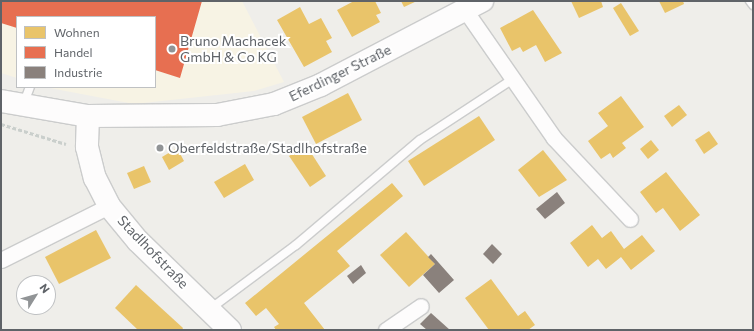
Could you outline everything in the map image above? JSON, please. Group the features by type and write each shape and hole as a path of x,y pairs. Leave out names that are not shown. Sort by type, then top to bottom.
{"main road":[{"name":"Eferdinger Straße","path":"1,101 22,107 88,116 218,115 274,104 321,85 474,5"},
{"name":"Stadlhofstraße","path":"88,116 87,147 98,185 109,206 138,241 230,330"}],"street":[{"name":"Eferdinger Straße","path":"474,5 513,79 554,138 630,219"},
{"path":"1,260 109,206"},
{"path":"386,330 421,306"}],"lane":[{"path":"750,1 753,6"},
{"path":"209,309 296,245 420,140 513,79"},
{"path":"22,107 30,88"}],"path":[{"path":"1,124 66,144 88,116"}],"shaded area":[{"path":"1,1 242,1 284,82 254,91 134,104 51,88 156,88 156,16 16,16 16,78 1,73"}],"building: Wohnen":[{"path":"354,1 375,1 381,13 376,15 380,22 352,37 337,10"},
{"path":"401,1 417,1 404,7"},
{"path":"571,1 601,1 603,7 579,18"},
{"path":"659,1 683,1 684,4 665,13"},
{"path":"621,3 639,31 630,36 613,8"},
{"path":"300,7 309,24 321,18 332,38 326,41 332,52 304,67 277,20"},
{"path":"533,10 562,53 545,62 536,45 523,52 520,47 512,51 500,28"},
{"path":"348,93 362,120 316,144 302,117"},
{"path":"621,96 644,127 622,143 626,148 613,158 610,153 601,159 588,141 608,126 598,113"},
{"path":"679,105 687,115 672,127 664,116"},
{"path":"479,116 495,140 424,186 408,161"},
{"path":"709,131 718,144 704,154 695,140"},
{"path":"651,140 659,150 648,159 640,149"},
{"path":"306,145 326,176 310,187 289,156"},
{"path":"177,148 184,161 169,170 162,157"},
{"path":"543,150 567,180 539,197 518,170"},
{"path":"245,164 254,180 224,198 214,182"},
{"path":"144,166 151,182 134,189 127,173"},
{"path":"666,172 700,215 680,231 663,208 656,213 640,192"},
{"path":"392,183 403,196 337,251 350,266 304,303 325,330 276,330 274,327 279,324 266,308 256,316 245,303"},
{"path":"592,225 602,238 611,231 624,249 642,235 655,251 631,270 621,257 606,269 598,259 588,267 570,243"},
{"path":"96,230 111,258 59,284 56,275 54,275 45,257"},
{"path":"406,232 435,264 409,287 380,255"},
{"path":"491,279 518,316 525,311 535,325 528,330 489,330 465,298"},
{"path":"136,285 183,328 182,330 138,330 115,308"}],"building: Handel":[{"name":"Bruno Machacek GmbH & Co KG","path":"1,1 202,1 180,78 156,70 156,16 16,16 16,28 1,23"}],"building: Industrie":[{"path":"557,192 565,203 545,219 536,209"},
{"path":"492,244 502,254 493,264 483,254"},
{"path":"431,254 454,280 439,293 423,275 435,264 428,257"},
{"path":"361,265 366,273 353,284 347,276"},
{"path":"431,313 450,330 427,330 420,324"}],"place":[{"name":"Bruno Machacek GmbH & Co KG","path":"172,49"},
{"name":"Oberfeldstraße/Stadlhofstraße","path":"160,148"}]}
